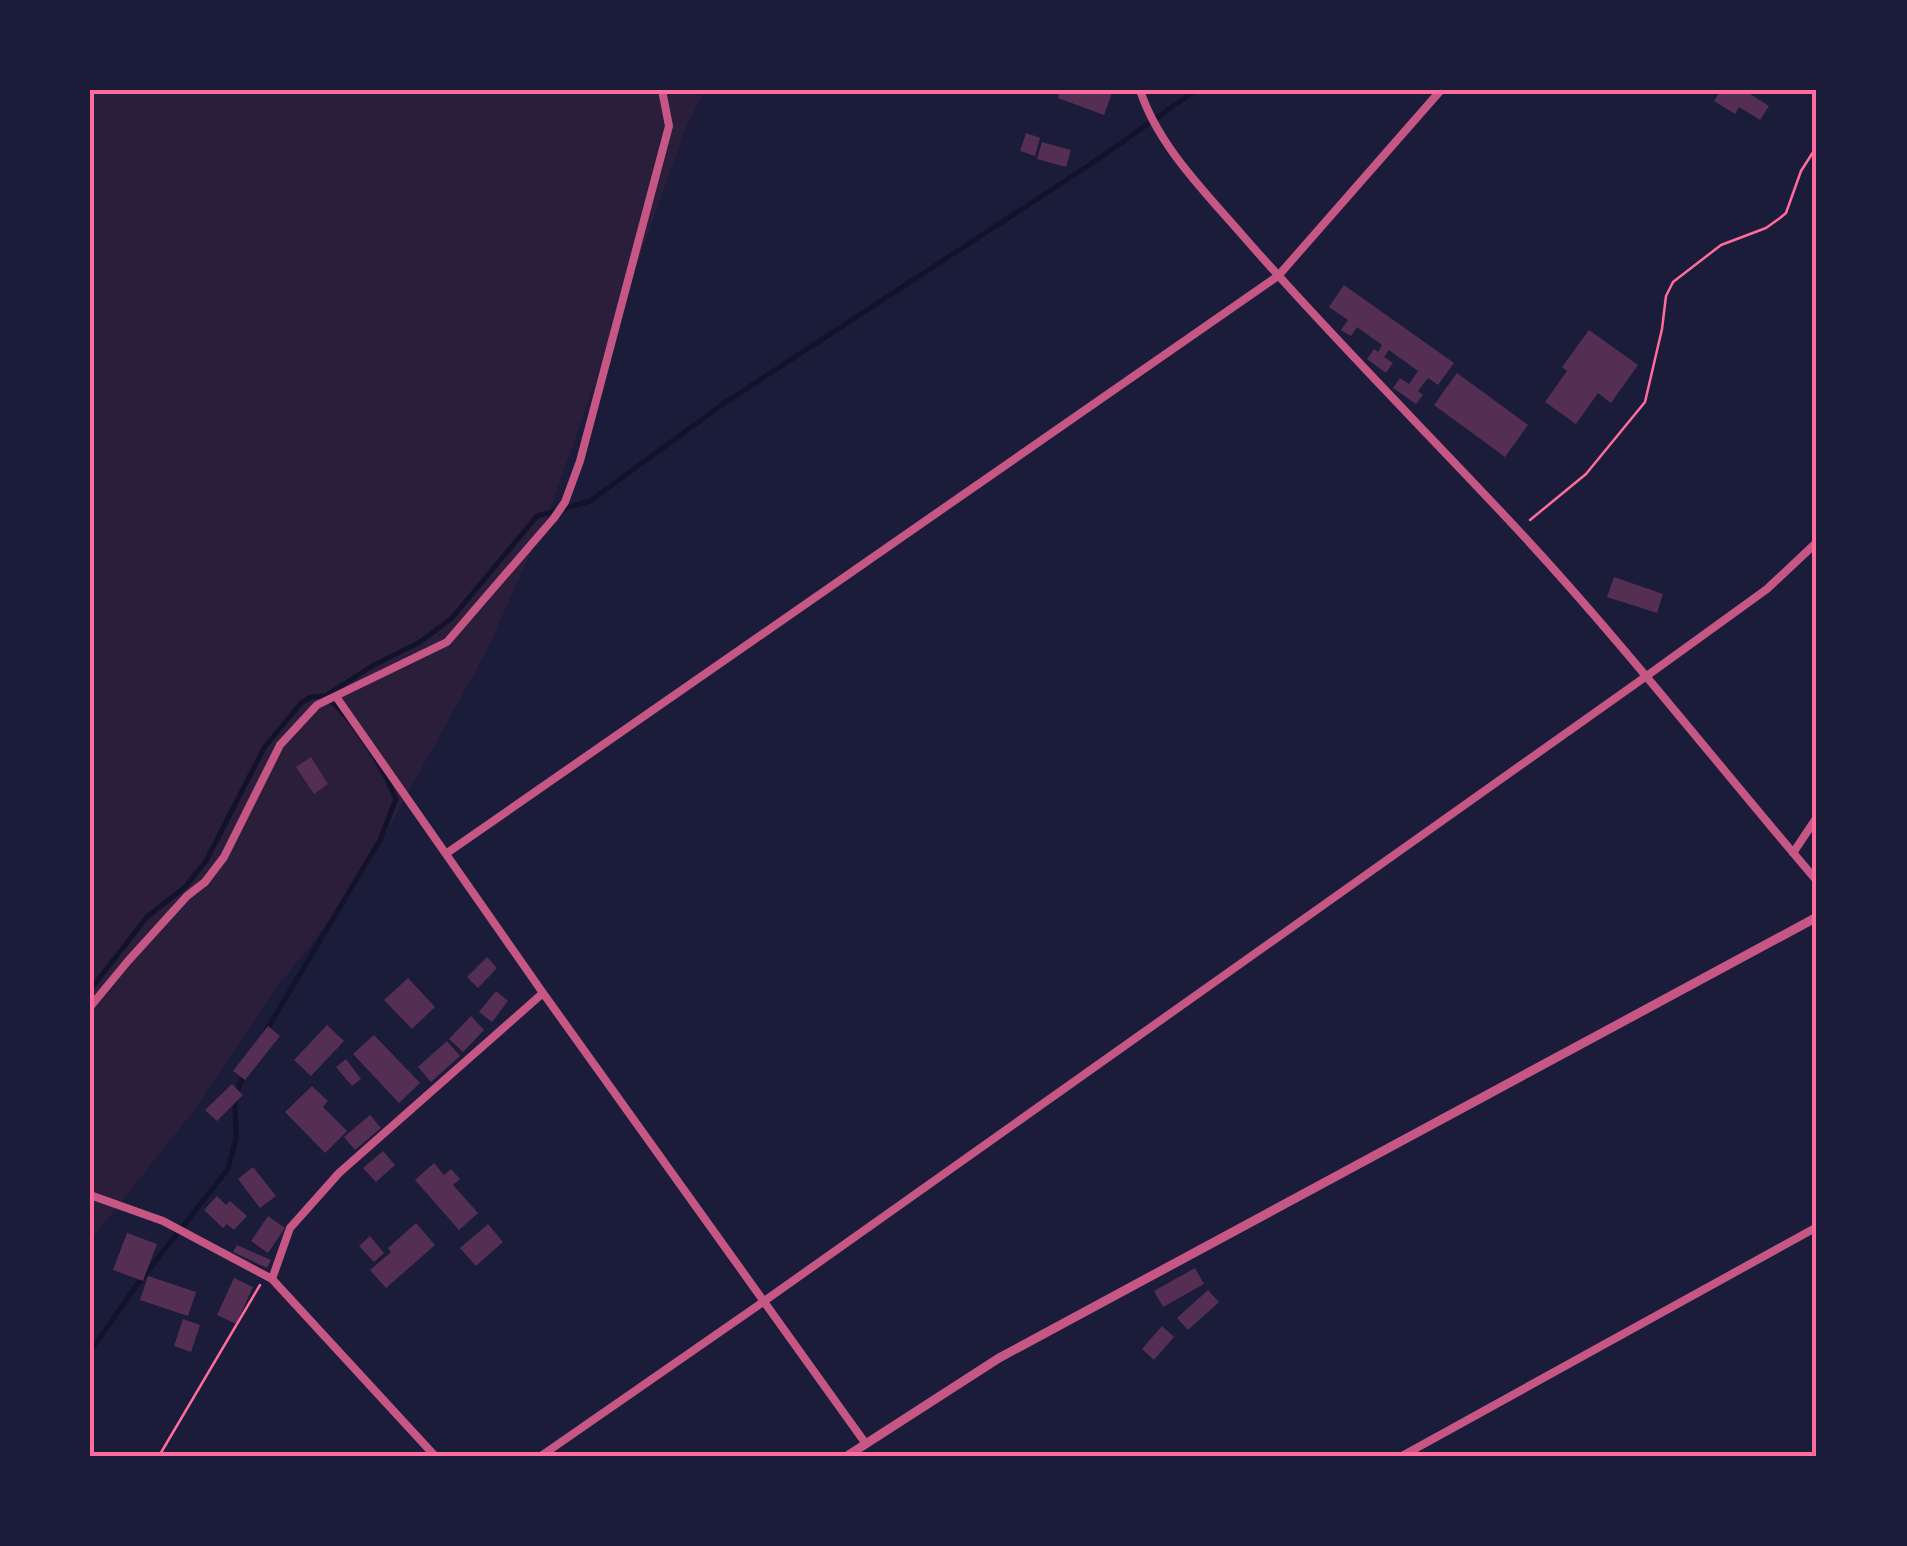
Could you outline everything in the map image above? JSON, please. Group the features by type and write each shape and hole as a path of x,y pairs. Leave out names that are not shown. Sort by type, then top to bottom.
{"street":[{"path":"90,1007 224,857 290,731 318,705 446,642 566,502 669,126 662,90"},
{"path":"1140,90 1149,116 1196,182 1278,276 1518,530 1648,675 1817,882"},
{"path":"446,853 1278,276 1440,90"},
{"path":"541,1456 1648,675 1767,589 1817,542"},
{"path":"337,698 866,1444"},
{"path":"1793,853 1817,817"},
{"path":"847,1456 1000,1358 1817,918"},
{"path":"269,1277 290,1228 340,1173 396,1119 543,993"},
{"path":"90,1196 163,1221 269,1277 435,1456"},
{"path":"1402,1456 1817,1227"}],"path":[{"path":"1518,530 1586,474 1646,402 1672,282 1721,245 1766,228 1780,218 1817,146"},
{"path":"159,1456 269,1277"}],"shaded area":[{"path":"90,90 705,90 685,130 549,512 486,652 355,889 277,987 192,1113 90,1241"}],"building":[{"path":"1113,90 1104,115 1048,91"},
{"path":"1721,90 1744,90 1769,106 1760,120 1739,107 1735,114 1714,101"},
{"path":"1026,133 1040,138 1035,156 1020,151"},
{"path":"1042,142 1071,150 1066,167 1037,159"},
{"path":"1344,285 1454,363 1438,385 1428,378 1418,391 1423,395 1416,404 1393,388 1400,378 1409,384 1418,371 1389,350 1384,357 1393,363 1386,373 1367,359 1382,345 1357,327 1351,336 1341,330 1348,320 1329,307"},
{"path":"1589,330 1638,365 1611,403 1598,393 1576,424 1545,402 1567,371 1562,367"},
{"path":"1457,373 1528,425 1505,457 1434,405"},
{"path":"1614,577 1663,594 1657,613 1607,597"},
{"path":"311,757 328,784 314,794 296,767"},
{"path":"487,957 497,968 478,988 467,977"},
{"path":"408,978 435,1007 412,1029 384,1000"},
{"path":"496,991 508,1001 492,1022 479,1012"},
{"path":"471,1016 484,1030 463,1052 449,1039"},
{"path":"327,1025 344,1041 311,1076 294,1060"},
{"path":"268,1026 280,1036 245,1080 233,1071"},
{"path":"374,1035 420,1083 399,1103 353,1054"},
{"path":"447,1041 460,1056 431,1082 418,1067"},
{"path":"346,1059 361,1079 352,1086 336,1067"},
{"path":"232,1084 243,1095 217,1121 205,1110"},
{"path":"312,1086 328,1101 323,1107 347,1131 325,1153 285,1112"},
{"path":"370,1115 381,1128 355,1150 344,1137"},
{"path":"383,1151 395,1165 376,1182 363,1168"},
{"path":"434,1163 444,1175 451,1169 460,1179 453,1185 478,1213 459,1230 415,1180"},
{"path":"253,1167 276,1196 260,1208 238,1179"},
{"path":"217,1196 226,1205 230,1201 247,1216 234,1230 227,1224 223,1228 204,1210"},
{"path":"268,1216 285,1228 268,1253 251,1241"},
{"path":"416,1223 435,1245 386,1288 370,1270"},
{"path":"488,1224 503,1242 476,1266 460,1248"},
{"path":"127,1233 157,1244 143,1281 113,1270"},
{"path":"370,1236 384,1253 374,1262 359,1246"},
{"path":"237,1245 271,1260 267,1268 233,1252"},
{"path":"1195,1268 1204,1284 1163,1307 1154,1291"},
{"path":"148,1276 196,1292 188,1316 140,1300"},
{"path":"234,1278 253,1287 236,1324 217,1315"},
{"path":"1208,1290 1219,1302 1188,1330 1177,1318"},
{"path":"183,1319 200,1325 191,1352 174,1346"},
{"path":"1162,1326 1174,1337 1154,1360 1142,1349"}],"waterway":[{"path":"90,990 147,917 185,887 206,861 264,748 301,703 325,696 420,642 452,618 537,516 590,501 723,404 1094,162 1196,90"},
{"path":"266,1031 380,840 396,799 366,745 328,698"},
{"path":"90,1352 136,1286 228,1169 236,1139 235,1099 243,1076"}]}
